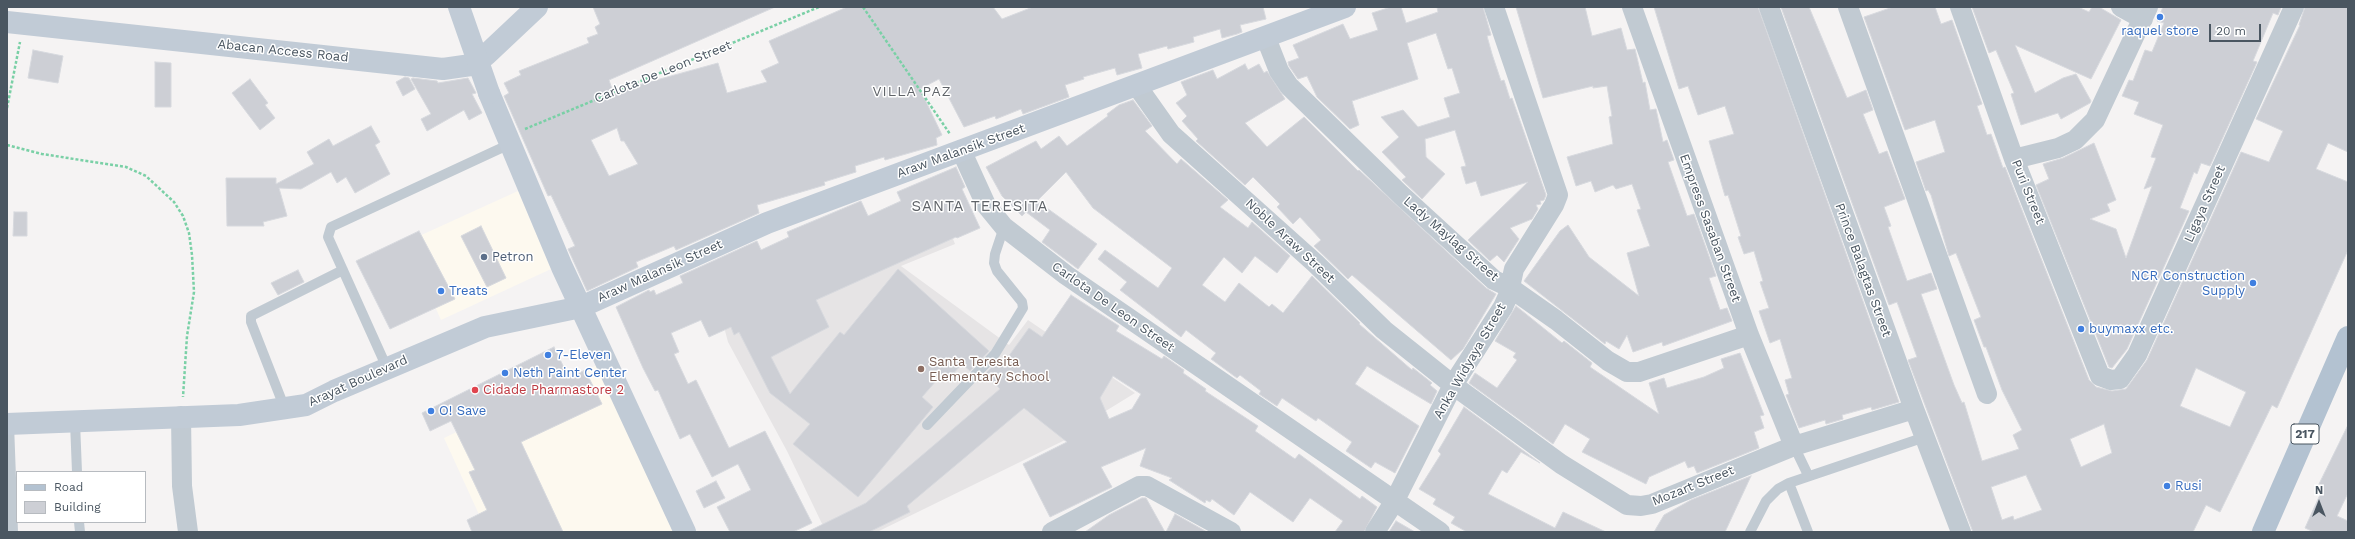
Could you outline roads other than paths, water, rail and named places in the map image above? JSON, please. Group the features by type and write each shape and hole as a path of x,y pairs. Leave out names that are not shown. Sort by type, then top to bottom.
{"main road":[{"path":"459,7 489,93 508,140 581,307 685,532"},
{"name":"Abacan Access Road","path":"14,22 443,69 471,65 486,55 537,7"},
{"name":"Araw Malansik Street","path":"581,307 767,223 960,150 1266,38 1345,7"},
{"name":"Arayat Boulevard","path":"8,424 239,414 306,405 387,368 485,327 581,307"},
{"name":"217","path":"2263,532 2348,337"}],"street":[{"name":"Anka Widyaya Street","path":"1375,532 1394,502 1453,385 1503,306 1508,296 1514,269 1554,205 1558,195 1494,7"},
{"name":"Empress Sasaban Street","path":"1632,7 1749,335 1794,446"},
{"name":"Prince Balagtas Street","path":"1769,7 1914,409 1961,532"},
{"path":"1848,7 1860,45 1987,394"},
{"name":"Puri Street","path":"1960,7 2014,159 2100,376"},
{"path":"2014,159 2058,148 2075,140 2095,120 2145,13 2121,7"},
{"name":"Ligaya Street","path":"2100,376 2111,380 2120,379 2137,355 2294,7"},
{"name":"Lady Maylag Street","path":"1266,38 1279,71 1289,86 1401,195 1494,280 1509,286 1556,320 1608,361 1627,372 1639,372 1749,335"},
{"name":"Noble Araw Street","path":"1137,86 1171,134 1315,263 1384,330 1453,385"},
{"name":"Carlota De Leon Street","path":"960,150 986,205 1004,227 1066,275 1394,502 1440,532"},
{"name":"Mozart Street","path":"1453,385 1561,464 1627,505 1641,506 1652,504 1794,446 1914,409"},
{"path":"181,416 182,486 188,532"},
{"path":"1057,531 1139,486 1147,486 1231,532"}],"lane":[{"path":"387,368 328,238 331,227 508,140"},
{"path":"927,425 995,354 1023,308 1022,302 997,270 994,263 995,254 1004,227"},
{"path":"285,409 251,322 251,316 343,270"},
{"path":"75,422 77,471"},
{"path":"8,424 14,532"},
{"path":"1750,532 1766,501 1778,489 1789,483 1808,475 1925,437"},
{"path":"1794,446 1808,475"},
{"path":"1789,483 1808,532"}],"place":[{"name":"raquel store","path":"2160,17"},
{"name":"Petron","path":"484,257"},
{"name":"NCR Construction Supply","path":"2253,283"},
{"name":"Treats","path":"441,291"},
{"name":"buymaxx etc.","path":"2081,329"},
{"name":"7-Eleven","path":"548,355"},
{"name":"Santa Teresita Elementary School","path":"921,369"},
{"name":"Neth Paint Center","path":"505,373"},
{"name":"Cidade Pharmastore 2","path":"475,390"},
{"name":"O! Save","path":"431,411"},
{"name":"Rusi","path":"2167,486"}],"district":[{"name":"VILLA PAZ","path":"912,92"},
{"name":"SANTA TERESITA","path":"980,207"}]}
